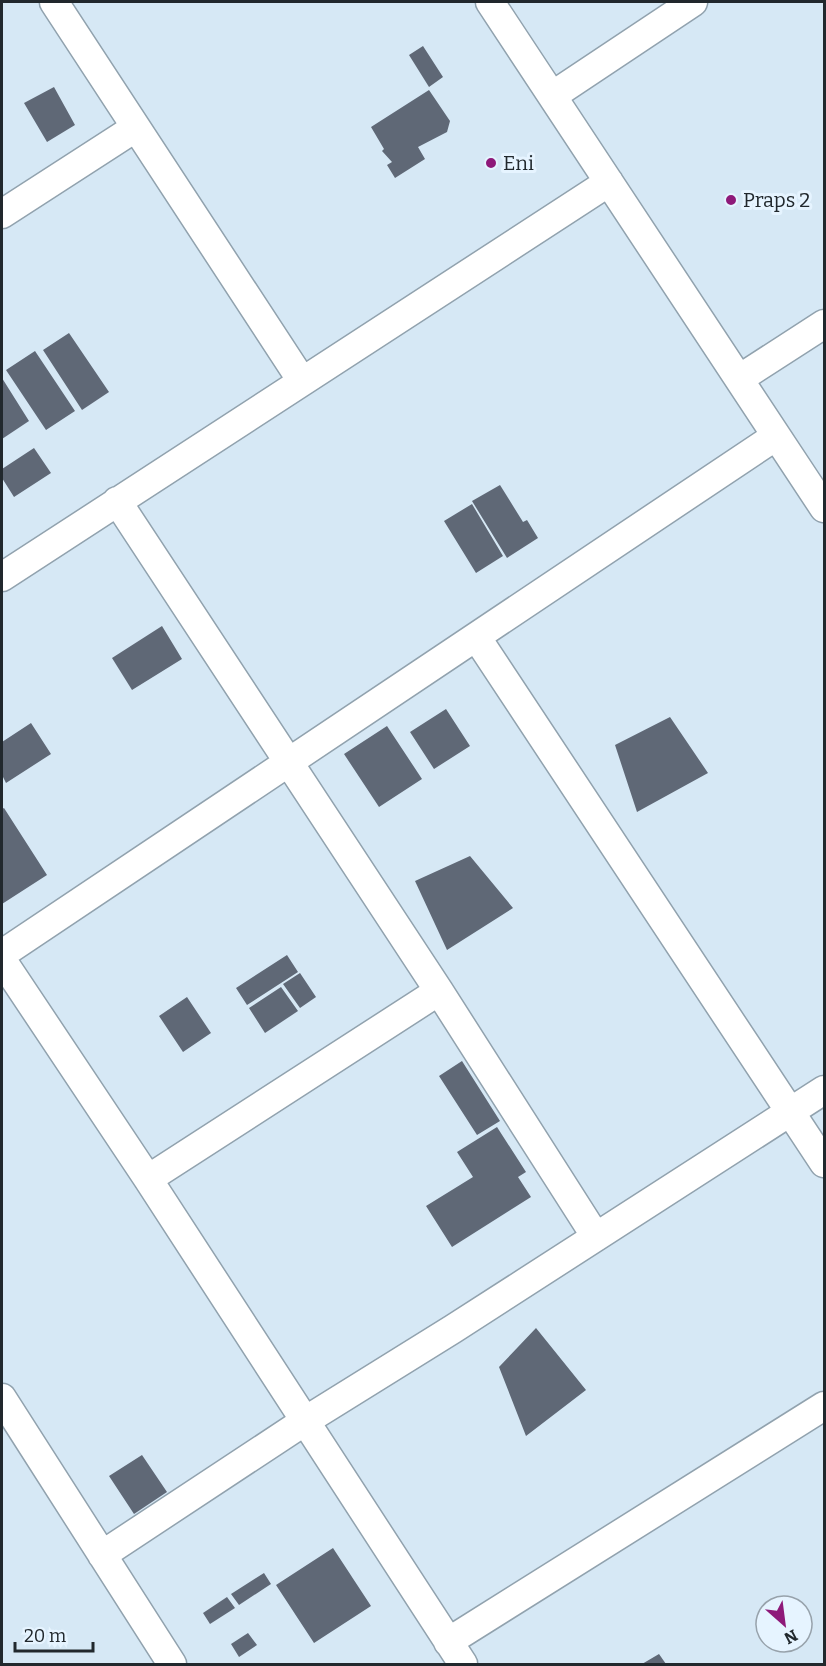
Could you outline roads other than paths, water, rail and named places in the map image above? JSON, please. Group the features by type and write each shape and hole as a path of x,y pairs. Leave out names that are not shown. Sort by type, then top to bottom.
{"street":[{"path":"54,2 302,381"},
{"path":"490,2 825,508"},
{"path":"552,96 693,2"},
{"path":"2,214 135,128"},
{"path":"2,577 609,182"},
{"path":"739,379 825,324"},
{"path":"2,954 776,436"},
{"path":"117,501 439,991 596,1237"},
{"path":"477,638 825,1163"},
{"path":"2,960 148,1179 455,1653 825,1406"},
{"path":"148,1179 439,991"},
{"path":"102,1556 305,1420 825,1090"},
{"path":"2,1398 172,1665"}],"place":[{"name":"Eni","path":"491,163"},
{"name":"Praps 2","path":"731,200"}]}
